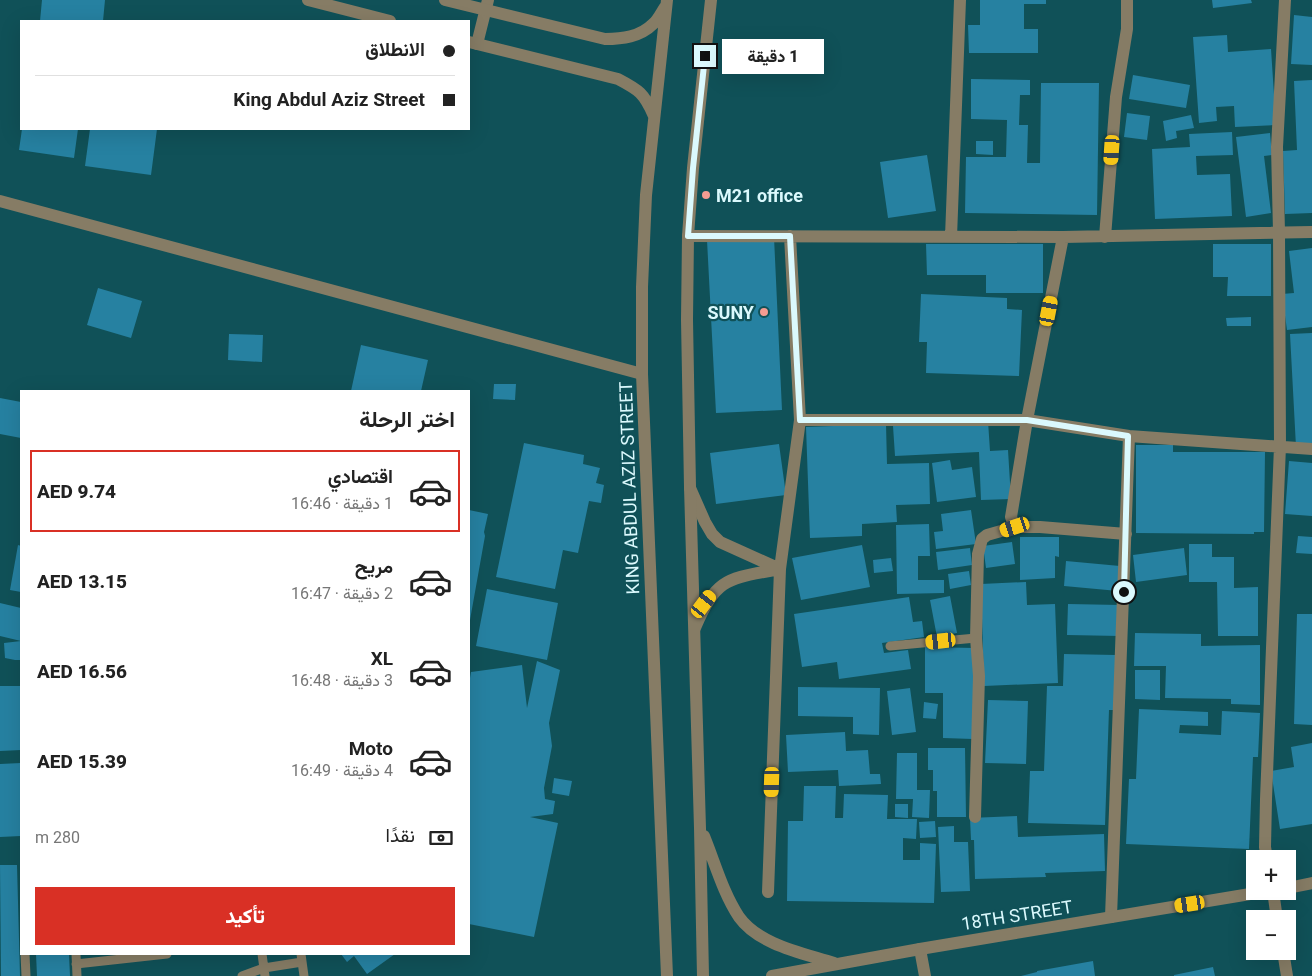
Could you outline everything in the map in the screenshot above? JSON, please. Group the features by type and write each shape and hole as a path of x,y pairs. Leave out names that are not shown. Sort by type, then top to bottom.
{"street":[{"path":"308,0 386,20"},
{"path":"445,0 486,5 604,39 625,39 639,34 653,24 666,3"},
{"path":"703,976 687,320 688,236 693,168 711,0"},
{"path":"952,237 960,0"},
{"path":"1104,237 1116,97 1127,29 1127,0"},
{"path":"1266,850 1280,446 1277,147 1285,0"},
{"name":"KING ABDUL AZIZ STREET","path":"666,3 646,204 642,287 642,374 667,976"},
{"path":"486,5 473,43 618,79 637,89 648,101 655,117"},
{"path":"0,201 642,374"},
{"path":"688,236 1063,238 1312,232"},
{"path":"768,892 780,569 800,420 790,236"},
{"path":"1015,527 1011,517 1027,420 1063,238"},
{"path":"800,420 1027,420 1128,436 1312,449"},
{"path":"1112,917 1128,436"},
{"path":"690,487 704,522 720,542 780,569"},
{"path":"975,817 979,676 976,638 978,554 982,539 987,535 1015,527 1040,527 1126,534"},
{"path":"695,628 704,604 723,583 735,578 780,569"},
{"path":"700,828 728,897 740,918 755,932 774,943 836,964"},
{"path":"1296,886 1312,883"},
{"name":"18TH STREET","path":"772,976 920,949 1246,895"},
{"path":"920,949 925,976"},
{"path":"1284,960 1287,976"}],"lane":[{"path":"890,646 976,638"},
{"path":"25,955 26,976"},
{"path":"76,955 77,976"},
{"path":"76,964 152,955"},
{"path":"262,955 264,972"},
{"path":"242,976 264,972 301,958 304,976"}],"building":[{"path":"42,0 105,0 103,20 40,20"},
{"path":"980,0 1046,0 1046,4 1024,4 1024,29 1038,29 1038,53 969,53 968,25 980,25"},
{"path":"1212,0 1251,0 1252,3 1213,8"},
{"path":"1294,15 1312,17 1312,65 1291,64"},
{"path":"1227,35 1228,52 1271,49 1276,125 1235,127 1234,106 1216,107 1217,121 1199,123 1193,37"},
{"path":"1133,75 1190,85 1186,108 1129,99"},
{"path":"971,79 1030,80 1030,95 1020,95 1019,125 1028,125 1027,163 1040,163 1041,83 1099,83 1097,215 965,213 966,157 1006,157 1007,120 971,119"},
{"path":"1312,80 1312,213 1285,214 1283,151 1297,150 1294,81"},
{"path":"1127,113 1150,116 1147,140 1124,137"},
{"path":"1191,115 1194,128 1176,131 1177,138 1166,141 1163,121"},
{"path":"22,130 78,130 74,158 19,150"},
{"path":"90,130 157,130 151,175 85,166"},
{"path":"1232,132 1233,155 1196,156 1197,175 1230,174 1232,216 1155,219 1152,149 1190,147 1189,134"},
{"path":"1270,133 1272,155 1264,156 1271,213 1246,217 1236,137"},
{"path":"976,141 993,141 993,155 976,154"},
{"path":"927,155 936,211 888,218 880,162"},
{"path":"774,237 782,410 716,413 707,240"},
{"path":"926,244 1043,244 1043,293 986,293 986,275 927,275"},
{"path":"1213,244 1271,244 1271,296 1227,296 1228,277 1213,277"},
{"path":"1312,248 1312,327 1287,330 1282,294 1294,293 1289,251"},
{"path":"98,288 142,301 131,338 87,325"},
{"path":"921,294 1007,298 1007,309 1022,310 1019,376 926,373 927,342 919,342"},
{"path":"1251,317 1251,326 1227,326 1226,318"},
{"path":"1312,333 1312,446 1296,447 1290,334"},
{"path":"229,334 263,335 262,362 228,360"},
{"path":"361,345 428,360 421,390 351,390"},
{"path":"494,384 516,384 515,400 493,399"},
{"path":"0,398 20,402 20,438 0,434"},
{"path":"988,421 990,451 1008,450 1011,499 981,500 979,452 895,456 893,426"},
{"path":"886,424 887,464 929,463 930,504 896,505 897,522 862,524 862,536 810,538 806,427"},
{"path":"524,443 584,455 583,464 600,468 596,483 604,485 601,503 589,501 578,553 563,550 555,589 496,577"},
{"path":"779,444 786,495 716,504 710,453"},
{"path":"1136,445 1173,445 1173,452 1265,452 1264,532 1254,532 1254,534 1136,533"},
{"path":"950,460 952,470 972,467 976,497 937,502 932,463"},
{"path":"1289,461 1312,463 1312,516 1285,514"},
{"path":"470,510 488,514 484,532 485,536 470,620"},
{"path":"971,510 976,544 936,549 934,532 943,531 941,514"},
{"path":"929,524 930,556 918,556 918,580 944,580 944,593 897,594 896,525"},
{"path":"1298,536 1312,537 1312,554 1296,553"},
{"path":"1020,537 1059,537 1059,557 1055,556 1055,578 1020,580"},
{"path":"1012,542 1015,564 986,568 983,546"},
{"path":"1189,544 1212,544 1212,557 1234,557 1234,588 1258,587 1258,636 1218,636 1217,582 1189,582"},
{"path":"18,545 20,546 20,592 10,590"},
{"path":"862,545 870,587 801,600 792,558"},
{"path":"970,548 972,565 938,570 936,552"},
{"path":"1184,548 1187,575 1136,582 1133,555"},
{"path":"891,558 893,571 874,573 873,560"},
{"path":"1066,561 1120,566 1118,591 1064,586"},
{"path":"969,571 971,585 950,589 948,574"},
{"path":"1026,582 1027,605 1055,604 1058,683 984,686 981,584"},
{"path":"487,589 558,603 547,660 476,646"},
{"path":"950,596 957,633 937,637 930,600"},
{"path":"909,597 913,622 922,621 924,637 882,643 884,653 908,650 911,669 839,679 837,662 802,667 794,614"},
{"path":"0,603 20,608 20,641 0,636"},
{"path":"1068,604 1120,605 1120,636 1067,635"},
{"path":"1297,614 1312,614 1312,725 1294,724"},
{"path":"1135,633 1201,634 1201,646 1260,645 1260,705 1231,704 1231,699 1165,698 1166,666 1134,666"},
{"path":"20,641 20,660 5,658 4,643"},
{"path":"925,647 974,648 973,739 943,738 943,693 925,693"},
{"path":"1064,654 1116,655 1114,710 1109,710 1105,825 1028,823 1030,771 1044,771 1047,686 1063,686"},
{"path":"537,661 560,670 549,723 552,746 544,788 545,799 555,801 553,814 530,817 558,823 534,937 470,924 471,672 522,665 527,708"},
{"path":"1135,670 1160,670 1160,700 1135,699"},
{"path":"0,686 20,686 20,750 0,751"},
{"path":"798,687 880,688 879,735 853,734 853,717 798,716"},
{"path":"910,688 916,732 892,735 887,691"},
{"path":"988,700 1028,701 1026,764 985,763"},
{"path":"924,702 938,704 936,719 923,718"},
{"path":"1139,709 1208,712 1208,726 1180,725 1179,733 1221,735 1222,711 1260,713 1258,757 1253,757 1249,849 1126,844 1129,779 1136,779"},
{"path":"845,732 846,751 868,750 870,774 880,774 881,784 839,786 838,770 788,772 786,735"},
{"path":"1312,743 1312,824 1280,829 1271,771 1294,767 1291,747"},
{"path":"928,748 965,748 966,817 937,817 937,791 933,791 933,770 928,770"},
{"path":"897,753 917,753 917,790 930,790 929,818 912,817 913,799 896,799"},
{"path":"20,763 20,836 0,837 0,764"},
{"path":"554,778 572,781 569,796 552,793"},
{"path":"804,786 836,786 835,818 843,818 844,794 888,795 887,819 917,819 916,839 903,838 903,860 920,860 920,843 936,844 934,903 787,901 788,821 803,821"},
{"path":"895,804 908,804 908,818 895,817"},
{"path":"1017,816 1018,837 1104,834 1105,871 1045,873 1046,877 975,879 974,840 971,840 970,818"},
{"path":"935,821 936,837 920,838 919,822"},
{"path":"954,826 954,842 968,842 970,891 941,892 938,827"},
{"path":"0,865 17,865 20,976 1,976"},
{"path":"36,955 69,955 70,976 37,976"},
{"path":"342,955 394,955 367,974 354,956 347,962"},
{"path":"1093,961 1095,976 1021,976 1037,971"},
{"path":"1213,967 1215,976 1174,976 1174,975"}],"place":[{"name":"M21 office","path":"706,195"},
{"name":"SUNY","path":"764,312"}],"route":[{"path":"705,56 688,236 790,236 800,420 1027,420 1128,436 1124,592"}]}
